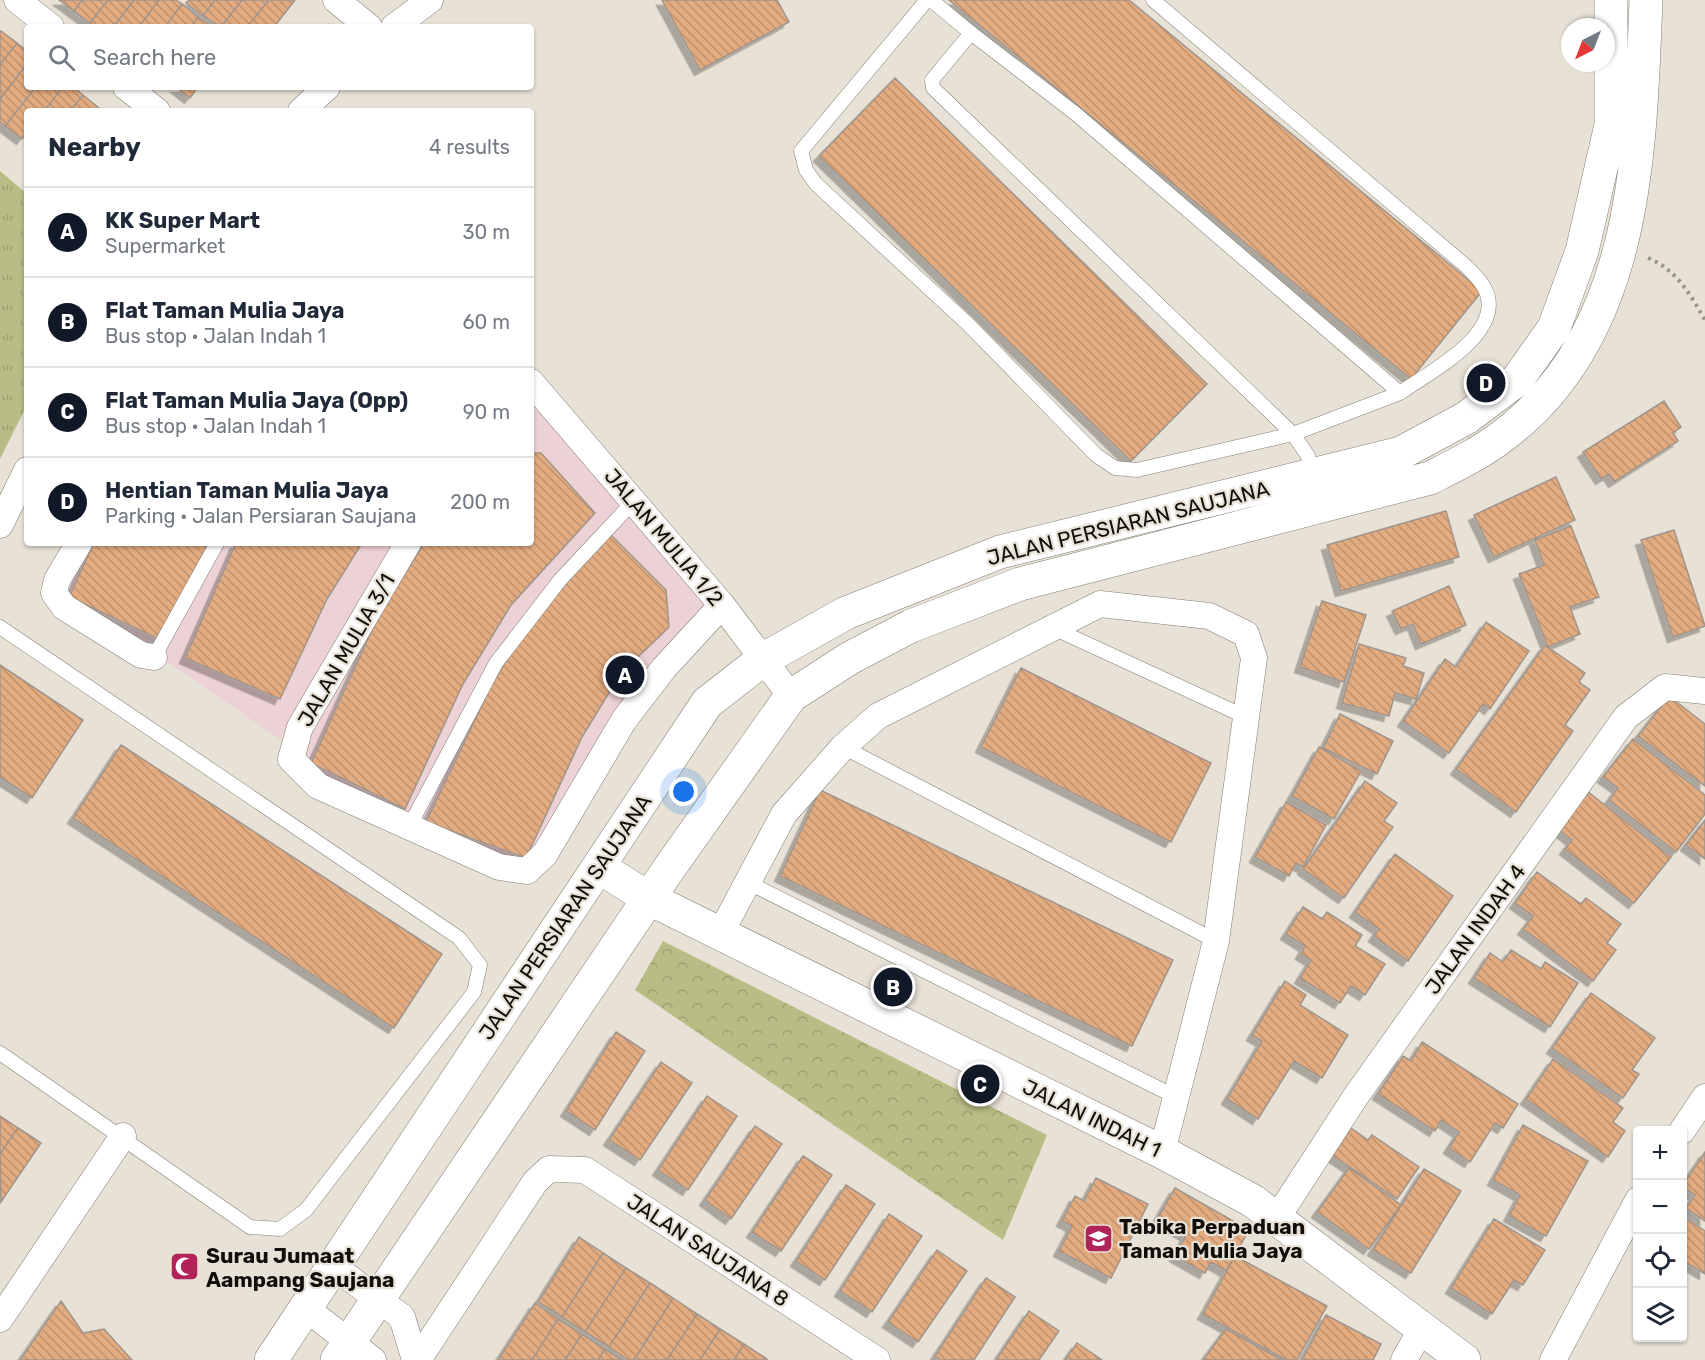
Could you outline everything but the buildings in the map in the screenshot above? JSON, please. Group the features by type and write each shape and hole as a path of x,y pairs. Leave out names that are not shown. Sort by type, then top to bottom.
{"street":[{"path":"17,0 47,24"},
{"path":"336,0 365,24"},
{"path":"398,24 430,0"},
{"name":"JALAN PERSIARAN SAUJANA","path":"353,1354 391,1308 648,898 791,696 850,658 911,626 1020,584 1320,494 1466,418 1517,380 1554,328 1582,251 1611,125 1611,0"},
{"path":"1320,494 1378,492 1430,478 1480,452 1507,433 1553,388 1579,349 1610,287 1622,248 1641,134 1646,0"},
{"path":"130,90 153,108"},
{"path":"304,108 324,90"},
{"name":"JALAN MULIA 1/2","path":"534,392 634,501 722,605 791,696"},
{"path":"0,525 24,476"},
{"name":"JALAN PERSIARAN SAUJANA","path":"271,1360 707,702 762,660 846,613 1000,552 1320,494"},
{"path":"77,546 57,580 54,593 64,607 141,655 154,657"},
{"name":"JALAN MULIA 3/1","path":"406,546 300,727 291,759 318,786 409,827"},
{"path":"720,934 784,814 843,747 878,717 1100,604 1209,616 1246,634 1254,658 1216,941 1162,1152"},
{"path":"409,827 499,867 527,871 545,854 624,720 664,668 722,605"},
{"name":"JALAN INDAH 4","path":"1277,1218 1356,1096 1626,717 1665,687 1705,691"},
{"name":"JALAN INDAH 1","path":"599,867 648,898 1162,1152 1253,1201 1464,1360"},
{"path":"1686,1126 1705,1097"},
{"path":"0,1319 123,1136"},
{"name":"JALAN SAUJANA 8","path":"416,1360 534,1182 549,1169 585,1170 876,1360"},
{"path":"1553,1360 1633,1209"},
{"path":"333,1266 391,1308 416,1360"},
{"path":"304,1307 353,1354"},
{"path":"1404,1360 1422,1328"}],"lane":[{"path":"1153,0 1467,267 1486,289 1489,308 1484,326 1473,341 1400,393 1293,434 1137,470 1115,468 1096,454 969,325 816,184 806,170 801,151 929,0 1076,114 1400,393"},
{"path":"971,33 932,81 933,88 1293,434 1308,456 1320,494"},
{"path":"409,827 496,663 560,580 634,501"},
{"path":"154,657 215,546"},
{"path":"0,627 459,939 480,964 474,992 306,1210 280,1229 250,1227 123,1136 0,1053"},
{"path":"1053,628 1246,717"},
{"path":"843,747 1216,941"},
{"path":"747,882 1176,1097"}],"path":[{"path":"1622,248 1668,269 1692,294 1705,320"}],"shaded area":[{"path":"534,402 706,606 538,847 522,863 322,778 303,755 66,592 89,546 534,546"}],"green space":[{"path":"0,171 24,191 24,411 0,459"},
{"path":"663,941 1047,1135 1003,1240 635,990"}],"place":[{"name":"Hentian Taman Mulia Jaya","path":"1486,383"},
{"name":"KK Super Mart","path":"625,675"},
{"name":"Flat Taman Mulia Jaya","path":"893,987"},
{"name":"Flat Taman Mulia Jaya (Opp)","path":"980,1084"},
{"name":"Tabika Perpaduan Taman Mulia Jaya","path":"1098,1238"},
{"name":"Surau Jumaat Aampang Saujana","path":"185,1267"}]}
